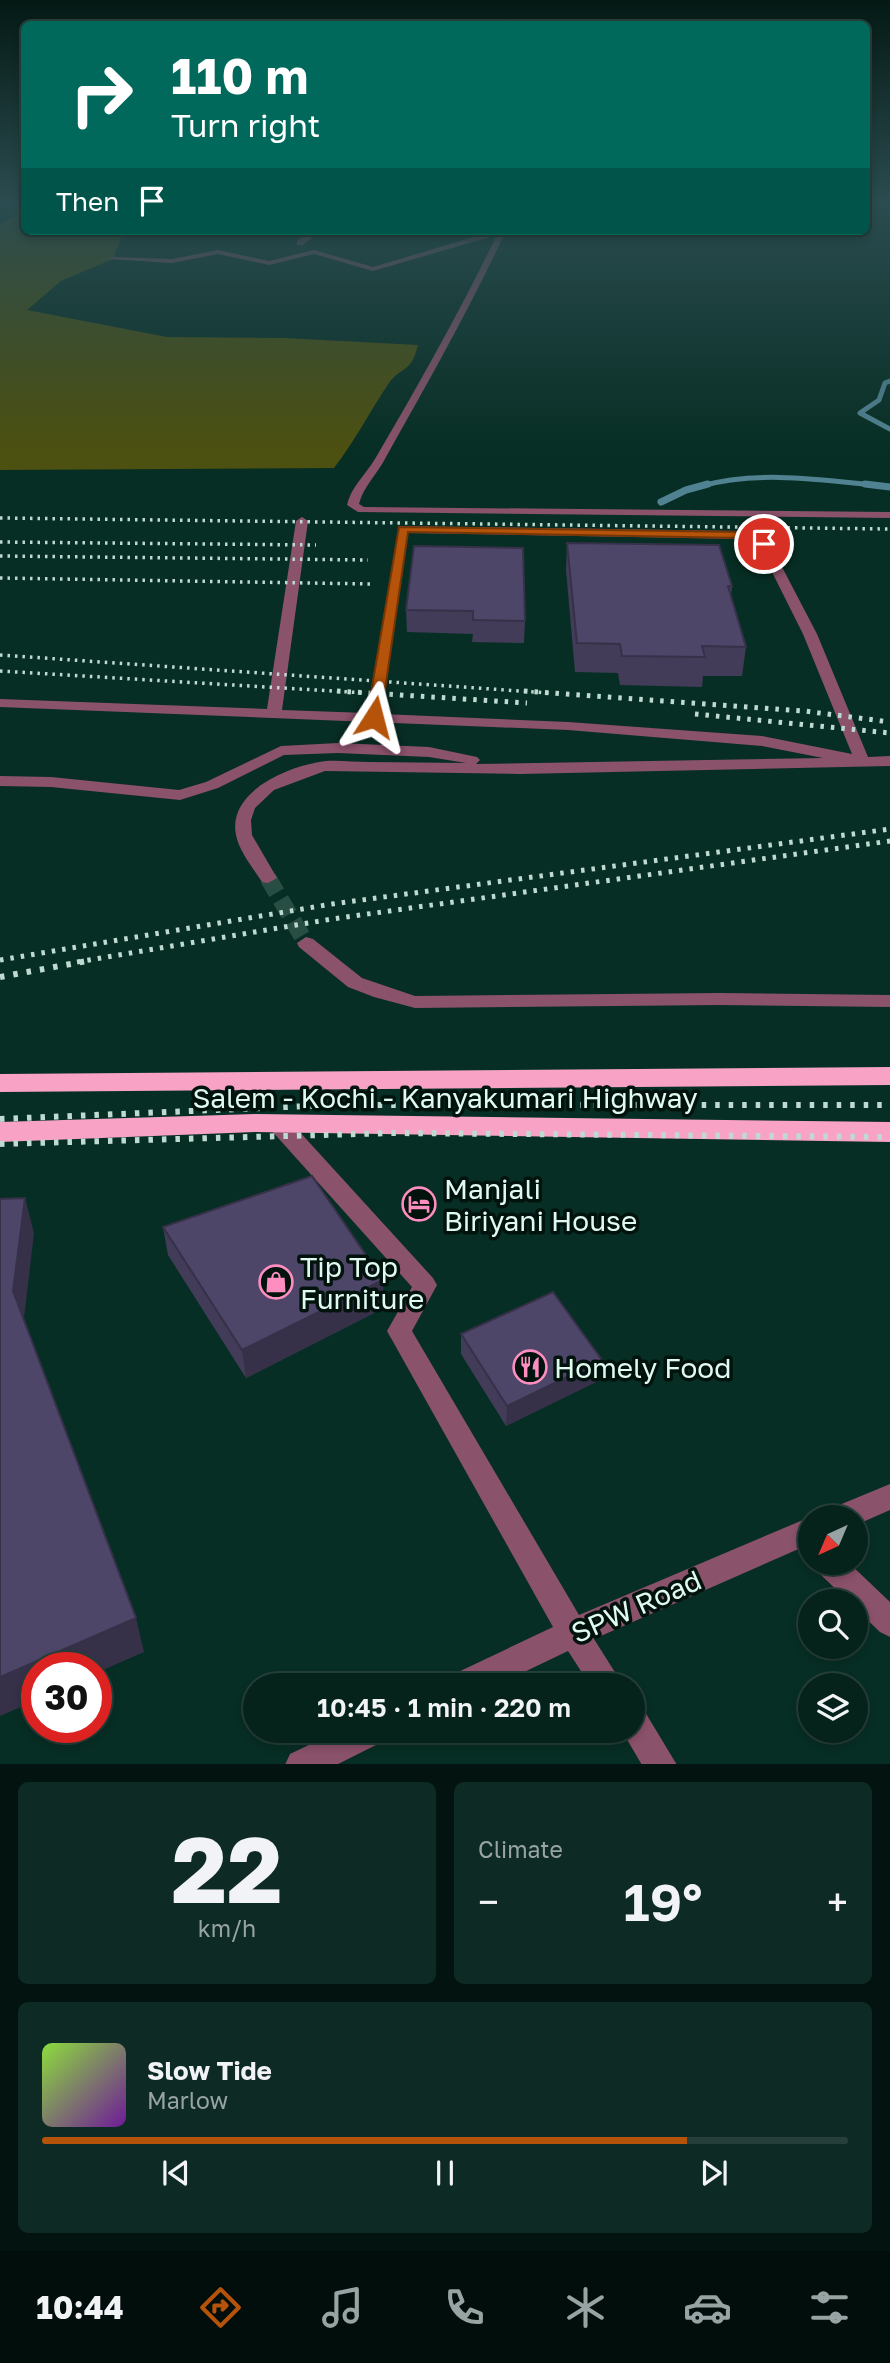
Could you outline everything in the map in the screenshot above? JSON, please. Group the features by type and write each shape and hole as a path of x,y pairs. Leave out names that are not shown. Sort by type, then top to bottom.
{"highway":[{"name":"Salem - Kochi - Kanyakumari Highway","path":"0,1083 890,1076"},
{"name":"Salem - Kochi - Kanyakumari Highway","path":"0,1132 279,1124 890,1132"}],"street":[{"path":"476,285 380,459 355,496 353,505 362,510 890,515"},
{"path":"274,713 302,521"},
{"path":"374,717 403,529 742,535 764,544 810,634 862,761"},
{"path":"0,704 568,726 762,741 862,761"},
{"path":"0,781 51,782 180,795 212,785 281,751 338,748 429,752 520,769"},
{"path":"268,878 244,838 242,819 253,801 271,785 297,773 325,766 520,769 890,761"},
{"path":"306,943 336,972 368,991 415,1002 720,999 890,1001"},
{"path":"279,1124 425,1285 399,1331 573,1633 600,1673"},
{"path":"868,1506 890,1497"},
{"name":"SPW Road","path":"490,1673 573,1633 798,1540"},
{"path":"842,1575 890,1622"},
{"path":"645,1740 660,1764"},
{"path":"303,1764 346,1743"}],"shaded area":[{"path":"0,285 56,285 27,310 167,337 284,338 418,345 412,361 389,383 334,468 0,470"}],"building":[{"path":"567,543 719,545 746,647 702,646 705,657 622,656 620,644 577,643"},
{"path":"414,546 523,548 525,621 473,620 473,611 406,610"},
{"name":"Tip Top Furniture","path":"312,1176 383,1280 242,1350 163,1227"},
{"path":"25,1198 13,1291 136,1618 58,1652 21,1652 21,1668 0,1677 0,1199"},
{"name":"Homely Food","path":"553,1292 602,1360 507,1406 461,1334"}],"waterway":[{"path":"890,381 885,383 879,400 860,413 890,429"},
{"path":"701,486 768,477 880,486"},
{"path":"661,502 686,490 708,484"},
{"path":"865,484 880,486"},
{"path":"880,486 890,487"}],"tunnel":[{"path":"268,878 306,943"}],"railway":[{"path":"0,518 890,529"},
{"path":"0,542 316,545"},
{"path":"0,556 368,560"},
{"path":"0,578 371,584"},
{"path":"0,655 549,693"},
{"path":"0,671 366,693"},
{"path":"337,691 527,703"},
{"path":"524,691 804,711 890,722"},
{"path":"695,714 890,733"},
{"path":"0,960 332,904 890,829"},
{"path":"77,962 332,919 890,841"},
{"path":"0,977 87,961"},
{"path":"0,1119 334,1105 890,1105"},
{"path":"0,1144 393,1133 890,1137"}],"place":[{"name":"Manjali Biriyani House","path":"419,1204"},
{"name":"Tip Top Furniture","path":"276,1282"},
{"name":"Homely Food","path":"530,1367"}],"route":[{"path":"374,717 403,529 742,535 764,544"}]}
